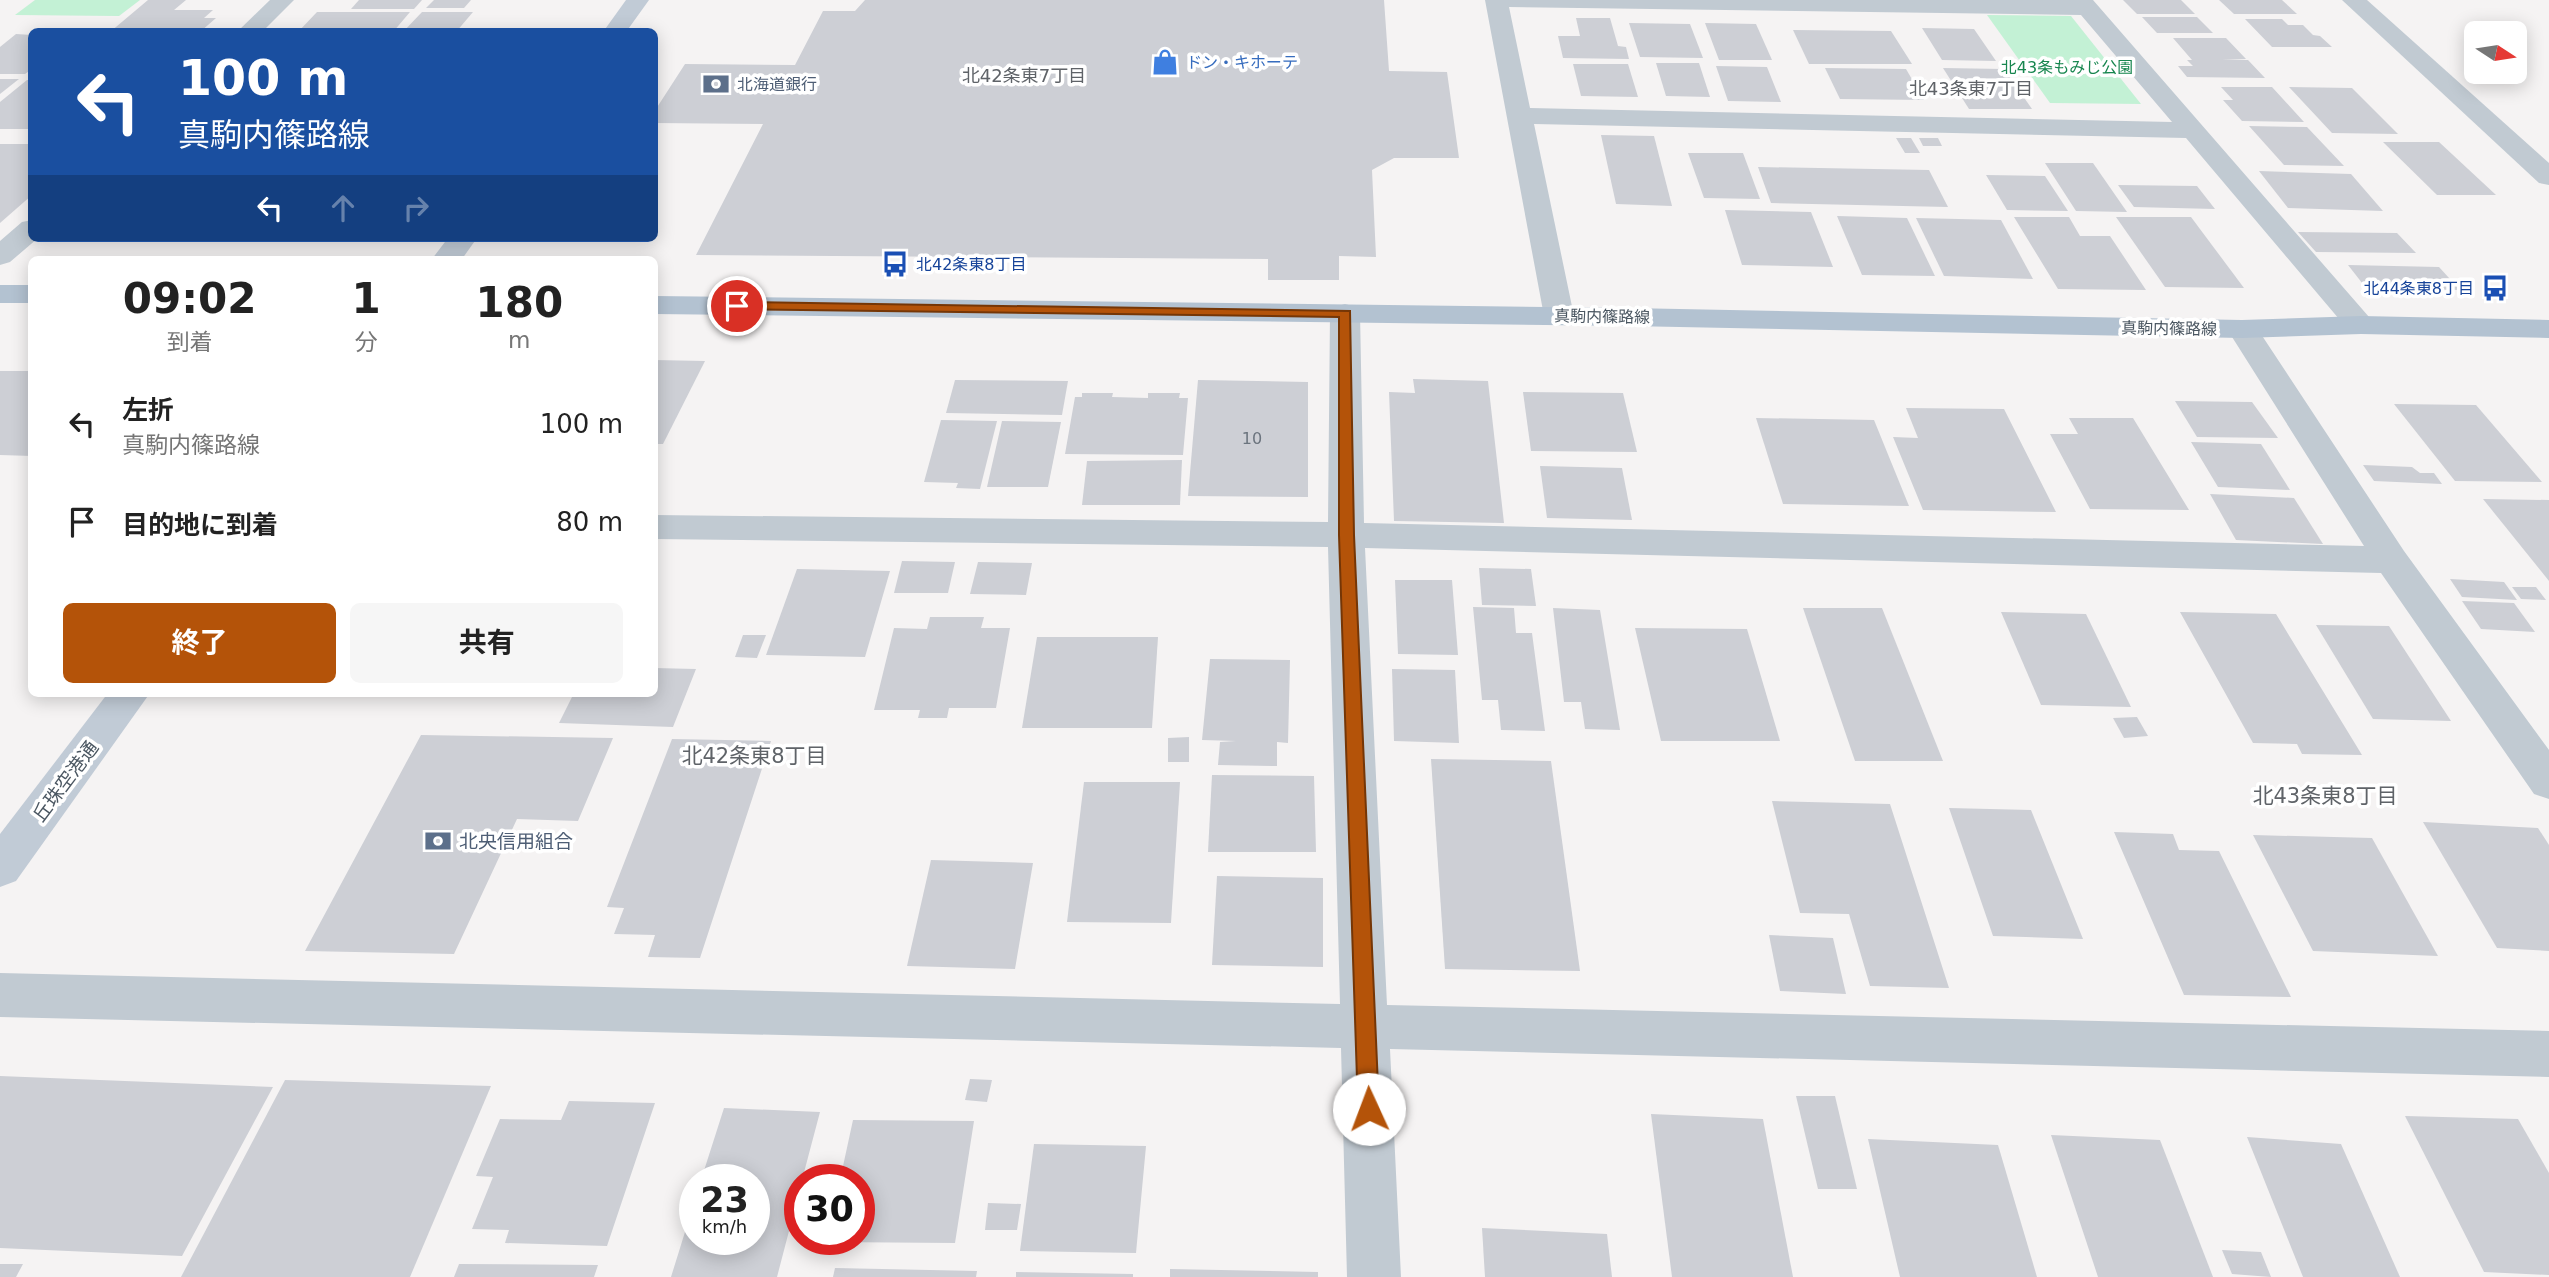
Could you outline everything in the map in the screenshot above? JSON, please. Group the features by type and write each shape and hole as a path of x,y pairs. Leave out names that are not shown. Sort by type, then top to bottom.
{"main road":[{"path":"617,28 638,0"},
{"path":"449,256 460,242"},
{"name":"真駒内篠路線","path":"658,305 1559,316 2242,329 2361,326 2549,329"},
{"name":"丘珠空港通","path":"0,868 127,697"}],"street":[{"path":"252,28 283,0"},
{"path":"1559,316 1496,0 2085,4 2361,326"},
{"path":"2353,0 2549,177"},
{"path":"1521,116 2193,130"},
{"path":"0,256 28,232"},
{"path":"1345,313 1346,535 1374,1277"},
{"path":"2242,329 2391,560 2549,782"},
{"path":"658,527 1346,535 2391,560"},
{"path":"0,995 2549,1054"}],"green space":[{"path":"35,0 140,0 119,16 15,15"},
{"name":"北43条もみじ公園","path":"1987,15 2071,16 2141,104 2050,103"}],"building":[{"path":"148,0 186,0 174,10 213,10 204,18 216,18 205,28 115,28"},
{"path":"359,0 422,0 414,9 351,9"},
{"path":"434,0 471,0 464,8 426,8"},
{"path":"865,0 1384,0 1389,71 1447,72 1459,158 1394,158 1372,170 1376,257 1339,256 1339,280 1268,280 1268,259 696,255 763,124 658,123 658,106 685,64 795,65 823,11 855,11"},
{"path":"2123,0 2181,0 2195,14 2137,14"},
{"path":"2219,0 2282,0 2297,14 2234,14"},
{"path":"317,12 410,12 396,28 302,28"},
{"path":"422,12 473,12 459,28 407,28"},
{"path":"2142,17 2197,17 2213,33 2157,33"},
{"path":"1576,18 1610,18 1618,46 1626,47 1629,59 1563,58 1558,36 1580,36"},
{"path":"2245,19 2282,19 2288,25 2303,25 2332,47 2272,47"},
{"path":"1629,23 1690,24 1703,58 1640,57"},
{"path":"1705,23 1756,24 1772,60 1719,60"},
{"path":"1922,28 1974,29 1996,61 1942,60"},
{"path":"1793,30 1891,31 1912,64 1809,64"},
{"path":"16,34 28,35 28,72 0,74 0,47"},
{"path":"2173,38 2226,38 2246,59 2222,60 2248,60 2265,78 2187,77 2178,66 2193,66 2187,60 2192,60"},
{"path":"1656,63 1699,63 1710,97 1666,96"},
{"path":"1573,64 1628,64 1638,97 1581,96"},
{"path":"1716,66 1767,67 1781,102 1728,101"},
{"path":"1825,68 1906,69 1924,100 1840,99"},
{"path":"1943,68 2004,69 2032,109 1969,109"},
{"path":"0,79 19,79 0,94"},
{"path":"28,80 28,129 0,129 0,102"},
{"path":"2221,87 2272,87 2304,122 2242,121 2223,100 2233,100"},
{"path":"2289,87 2352,88 2398,134 2332,133"},
{"path":"2249,126 2307,127 2344,166 2284,165"},
{"path":"1601,135 1654,136 1672,206 1616,204"},
{"path":"1896,138 1911,138 1920,153 1905,153"},
{"path":"1919,138 1938,138 1942,146 1923,146"},
{"path":"2383,142 2439,142 2496,195 2437,195"},
{"path":"0,144 28,144 28,198 0,223"},
{"path":"1688,153 1743,153 1760,199 1704,198"},
{"path":"2045,163 2093,163 2127,212 2076,211"},
{"path":"1758,167 1929,170 1948,207 1771,203"},
{"path":"2259,171 2351,174 2383,211 2288,208"},
{"path":"1986,175 2045,176 2068,211 2007,210"},
{"path":"2118,185 2197,186 2215,209 2134,207"},
{"path":"1725,210 1811,212 1833,267 1742,265"},
{"path":"1837,216 1907,218 1935,276 1862,275"},
{"path":"2014,217 2069,217 2080,236 2110,236 2146,290 2058,289"},
{"path":"2116,217 2191,217 2244,288 2165,287"},
{"path":"1916,218 2001,220 2033,279 1944,276"},
{"path":"2298,232 2397,233 2416,253 2316,252"},
{"path":"2348,265 2439,267 2460,290 2366,288"},
{"path":"658,360 705,361 663,444 658,444"},
{"path":"0,371 28,371 28,456 0,455"},
{"path":"1413,379 1488,381 1504,523 1394,521 1389,392 1415,393"},
{"path":"955,380 1068,381 1062,415 946,413"},
{"path":"1198,380 1308,382 1308,497 1188,496"},
{"path":"1523,392 1623,393 1637,452 1531,451"},
{"path":"1082,393 1113,393 1112,397 1148,398 1148,393 1180,393 1179,398 1188,398 1183,455 1065,454 1075,397 1082,397"},
{"path":"2175,401 2252,402 2278,438 2197,437"},
{"path":"2394,404 2476,405 2542,482 2455,481"},
{"path":"1906,408 2004,409 2056,512 1923,510 1893,437 1918,438"},
{"path":"1756,418 1874,420 1909,506 1783,504"},
{"path":"2069,418 2133,418 2189,510 2090,509 2050,434 2078,434"},
{"path":"941,420 997,421 980,489 956,488 958,483 924,482"},
{"path":"1002,421 1061,422 1048,487 987,487"},
{"path":"2191,442 2261,444 2290,490 2218,487"},
{"path":"1182,460 1180,505 1082,505 1087,461"},
{"path":"2363,465 2412,467 2420,473 2434,473 2442,484 2374,481"},
{"path":"1540,466 1622,468 1632,520 1547,518"},
{"path":"2210,494 2294,498 2323,544 2236,540"},
{"path":"2483,499 2549,500 2549,581"},
{"path":"902,561 955,562 948,593 894,593"},
{"path":"978,562 1032,563 1026,595 970,594"},
{"path":"1479,568 1531,569 1536,606 1482,605"},
{"path":"797,569 890,571 865,657 766,655"},
{"path":"2450,579 2504,582 2517,600 2462,597"},
{"path":"1395,580 1452,580 1458,655 1398,654"},
{"path":"2512,587 2536,587 2546,600 2521,599"},
{"path":"2462,601 2514,603 2535,632 2481,629"},
{"path":"1473,607 1514,608 1516,633 1532,633 1545,731 1501,730 1498,700 1482,700"},
{"path":"1553,608 1600,610 1620,730 1585,729 1581,702 1564,702"},
{"path":"1803,608 1882,608 1943,761 1855,761"},
{"path":"2001,612 2086,614 2131,707 2041,705"},
{"path":"2180,612 2276,614 2362,755 2302,754 2297,744 2253,743"},
{"path":"930,617 984,617 981,628 1010,628 996,708 949,708 947,718 918,718 920,710 874,710 894,628 927,629"},
{"path":"2316,625 2389,626 2451,721 2373,719"},
{"path":"1635,628 1747,629 1780,741 1661,741"},
{"path":"743,635 766,635 757,658 735,657"},
{"path":"1037,637 1158,637 1152,728 1022,728"},
{"path":"1210,659 1290,660 1288,743 1277,742 1277,766 1218,765 1220,742 1236,741 1202,740"},
{"path":"658,668 696,669 673,727 559,723 572,697 658,697"},
{"path":"1392,669 1455,670 1459,743 1394,741"},
{"path":"2137,717 2148,736 2124,738 2113,718"},
{"path":"421,735 613,738 578,821 517,819 454,954 305,951"},
{"path":"1189,737 1189,762 1168,762 1168,738"},
{"path":"672,739 771,741 700,958 648,957 655,935 614,934 624,908 607,907"},
{"path":"1431,759 1551,761 1580,971 1445,969"},
{"path":"1212,775 1314,776 1316,852 1208,852"},
{"path":"1084,782 1180,782 1171,923 1067,922"},
{"path":"1772,801 1890,804 1949,988 1870,986 1849,914 1800,913"},
{"path":"1949,808 2031,810 2083,939 1993,936"},
{"path":"2423,822 2538,828 2549,845 2549,951 2497,948"},
{"path":"2114,832 2173,834 2179,850 2219,851 2291,997 2184,995"},
{"path":"2253,835 2372,838 2438,956 2313,951"},
{"path":"931,860 1033,863 1015,969 907,966"},
{"path":"1217,876 1323,878 1323,967 1212,965"},
{"path":"1769,935 1833,938 1846,994 1780,991"},
{"path":"0,1076 273,1087 182,1256 0,1248"},
{"path":"970,1079 992,1080 987,1102 965,1100"},
{"path":"285,1080 491,1086 410,1277 181,1277"},
{"path":"1796,1096 1835,1096 1857,1189 1818,1189"},
{"path":"569,1101 655,1103 607,1246 505,1243 509,1230 472,1229 493,1177 476,1176 500,1119 561,1120"},
{"path":"724,1108 820,1112 806,1164 784,1164 784,1250 777,1277 671,1277 679,1251 679,1255 770,1255 770,1164 706,1164"},
{"path":"1651,1114 1763,1119 1793,1277 1672,1277"},
{"path":"2405,1116 2518,1119 2549,1173 2549,1275 2484,1272"},
{"path":"853,1120 974,1121 955,1243 875,1242 875,1164 843,1164"},
{"path":"2051,1135 2160,1140 2213,1277 2098,1277"},
{"path":"2247,1137 2341,1144 2400,1277 2303,1277"},
{"path":"1868,1139 1998,1145 2037,1277 1900,1277"},
{"path":"1034,1144 1146,1146 1136,1253 1020,1251"},
{"path":"988,1203 1021,1204 1017,1230 985,1230"},
{"path":"1482,1228 1607,1234 1612,1277 1485,1277"},
{"path":"2222,1250 2261,1252 2271,1277 2232,1274"},
{"path":"0,1264 23,1264 16,1277 0,1277"},
{"path":"459,1264 598,1265 594,1277 454,1277"},
{"path":"835,1268 977,1271 976,1277 833,1277"},
{"path":"1170,1269 1318,1272 1318,1277 1170,1277"},
{"path":"1016,1272 1133,1274 1133,1277 1016,1277"}],"place":[{"name":"ドン・キホーテ","path":"1165,62"},
{"name":"北海道銀行","path":"716,84"},
{"name":"北42条東8丁目","path":"895,264"},
{"name":"北44条東8丁目","path":"2495,288"},
{"name":"北央信用組合","path":"438,841"}],"district":[{"name":"北42条東7丁目","path":"1024,76"},
{"name":"北43条東7丁目","path":"1971,89"},
{"name":"北42条東8丁目","path":"754,756"},
{"name":"北43条東8丁目","path":"2325,796"}],"route":[{"path":"737,306 1345,313 1346,535 1369,1109"}]}
